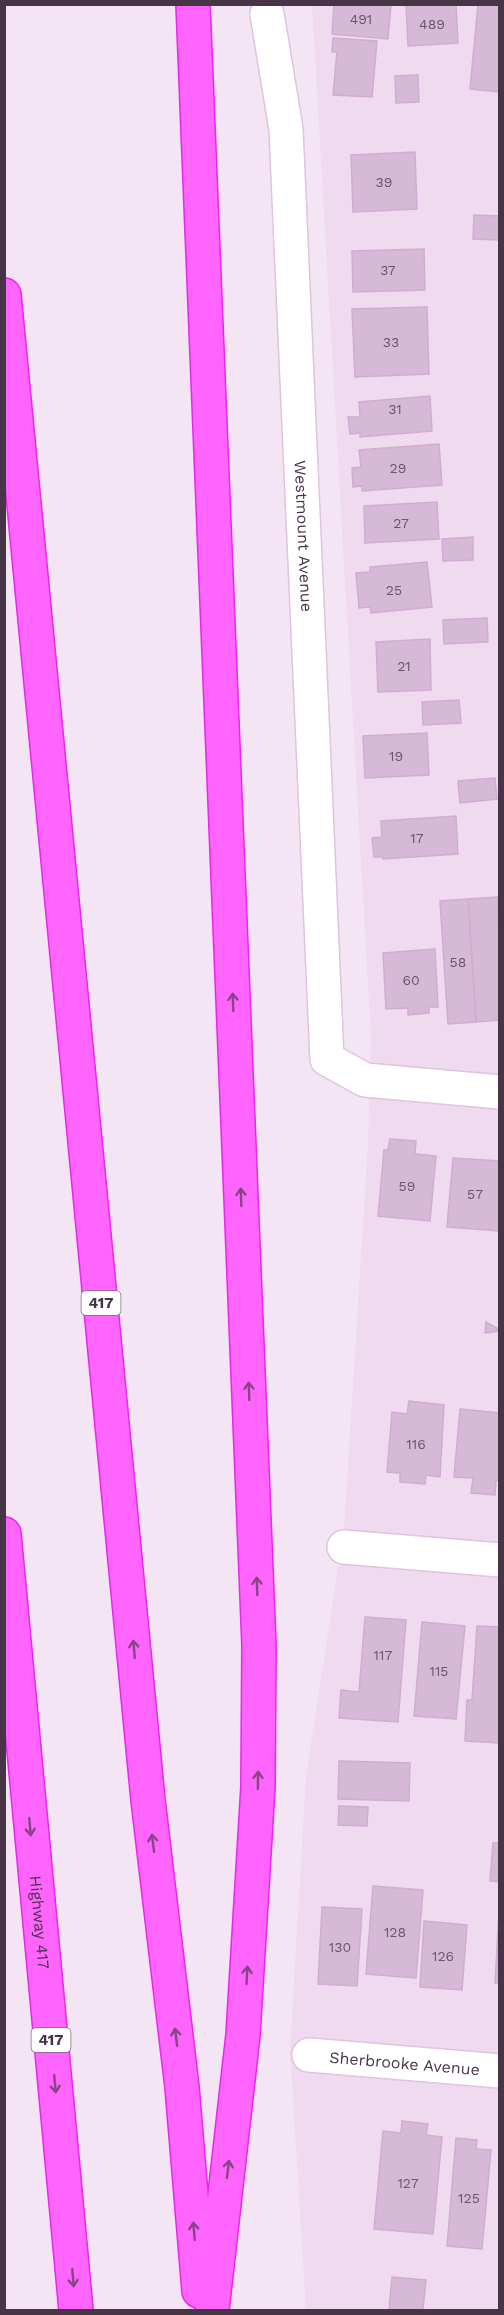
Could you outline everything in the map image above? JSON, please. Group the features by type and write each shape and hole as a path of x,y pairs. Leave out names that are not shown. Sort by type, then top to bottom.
{"highway":[{"path":"193,4 259,1645 258,1787 243,2035 212,2310"},
{"name":"417","path":"4,295 147,1788 182,2087 201,2310"},
{"name":"Highway 417","path":"4,1534 76,2310"},
{"path":"4,1688 25,1769"}],"street":[{"name":"Westmount Avenue","path":"267,14 286,129 327,1059 365,1080 500,1092"},
{"path":"344,1547 500,1560"},
{"name":"Sherbrooke Avenue","path":"309,2055 500,2071"}],"shaded area":[{"path":"312,5 499,5 499,2310 306,2310 290,2051 306,1776 344,1529 368,1142 371,1037"}],"building":[{"path":"334,4 391,4 388,39 332,34"},
{"path":"406,4 456,4 458,43 408,46"},
{"path":"478,4 500,4 500,92 470,89"},
{"path":"333,38 377,41 372,97 333,95 337,52 332,52"},
{"path":"418,75 419,102 396,103 395,76"},
{"path":"415,152 417,209 353,212 351,155"},
{"path":"474,215 500,216 500,240 473,239"},
{"path":"424,249 425,290 353,292 352,251"},
{"path":"427,307 429,374 355,377 352,309"},
{"path":"430,396 432,431 360,437 360,433 350,434 348,417 360,417 359,402"},
{"path":"439,444 442,485 362,491 362,486 353,487 352,468 361,467 359,450"},
{"path":"437,502 439,539 365,543 364,506"},
{"path":"473,537 473,560 443,561 442,539"},
{"path":"427,562 432,607 371,613 370,607 359,608 356,573 370,572 370,567"},
{"path":"487,618 488,642 444,644 443,620"},
{"path":"430,639 431,690 378,692 376,642"},
{"path":"459,700 461,723 423,725 422,702"},
{"path":"427,733 429,775 365,778 363,736"},
{"path":"495,778 497,799 460,803 458,781"},
{"path":"456,816 458,854 383,859 383,857 374,857 372,838 382,837 381,821"},
{"path":"498,897 500,1020 476,1022 468,899"},
{"path":"468,899 476,1022 448,1024 440,901"},
{"path":"435,949 438,1007 429,1007 429,1013 408,1015 408,1008 386,1009 383,953"},
{"path":"390,1139 416,1141 415,1154 436,1156 430,1221 378,1216 384,1150 388,1150"},
{"path":"453,1158 500,1161 500,1231 447,1227"},
{"path":"486,1322 500,1330 500,1331 485,1333"},
{"path":"409,1401 444,1405 440,1477 426,1475 425,1484 400,1482 400,1473 387,1472 392,1412 407,1414"},
{"path":"460,1409 500,1413 500,1480 496,1480 495,1495 471,1493 473,1478 454,1477"},
{"path":"365,1617 406,1620 398,1722 339,1718 341,1690 359,1692"},
{"path":"422,1622 465,1626 456,1719 414,1716"},
{"path":"477,1626 500,1627 500,1743 465,1741 467,1700 472,1700"},
{"path":"339,1761 410,1763 409,1801 338,1799"},
{"path":"339,1806 368,1807 367,1826 338,1825"},
{"path":"493,1843 500,1843 500,1882 490,1881"},
{"path":"373,1886 423,1890 416,1978 366,1974"},
{"path":"322,1907 362,1909 357,1986 318,1984"},
{"path":"499,1913 500,1983 495,1983"},
{"path":"424,1921 467,1925 462,1990 420,1987"},
{"path":"402,2121 428,2124 426,2135 442,2137 433,2234 374,2229 383,2131 401,2133"},
{"path":"456,2138 477,2140 476,2149 491,2150 482,2249 447,2246"},
{"path":"392,2277 426,2280 423,2310 389,2310"}]}
